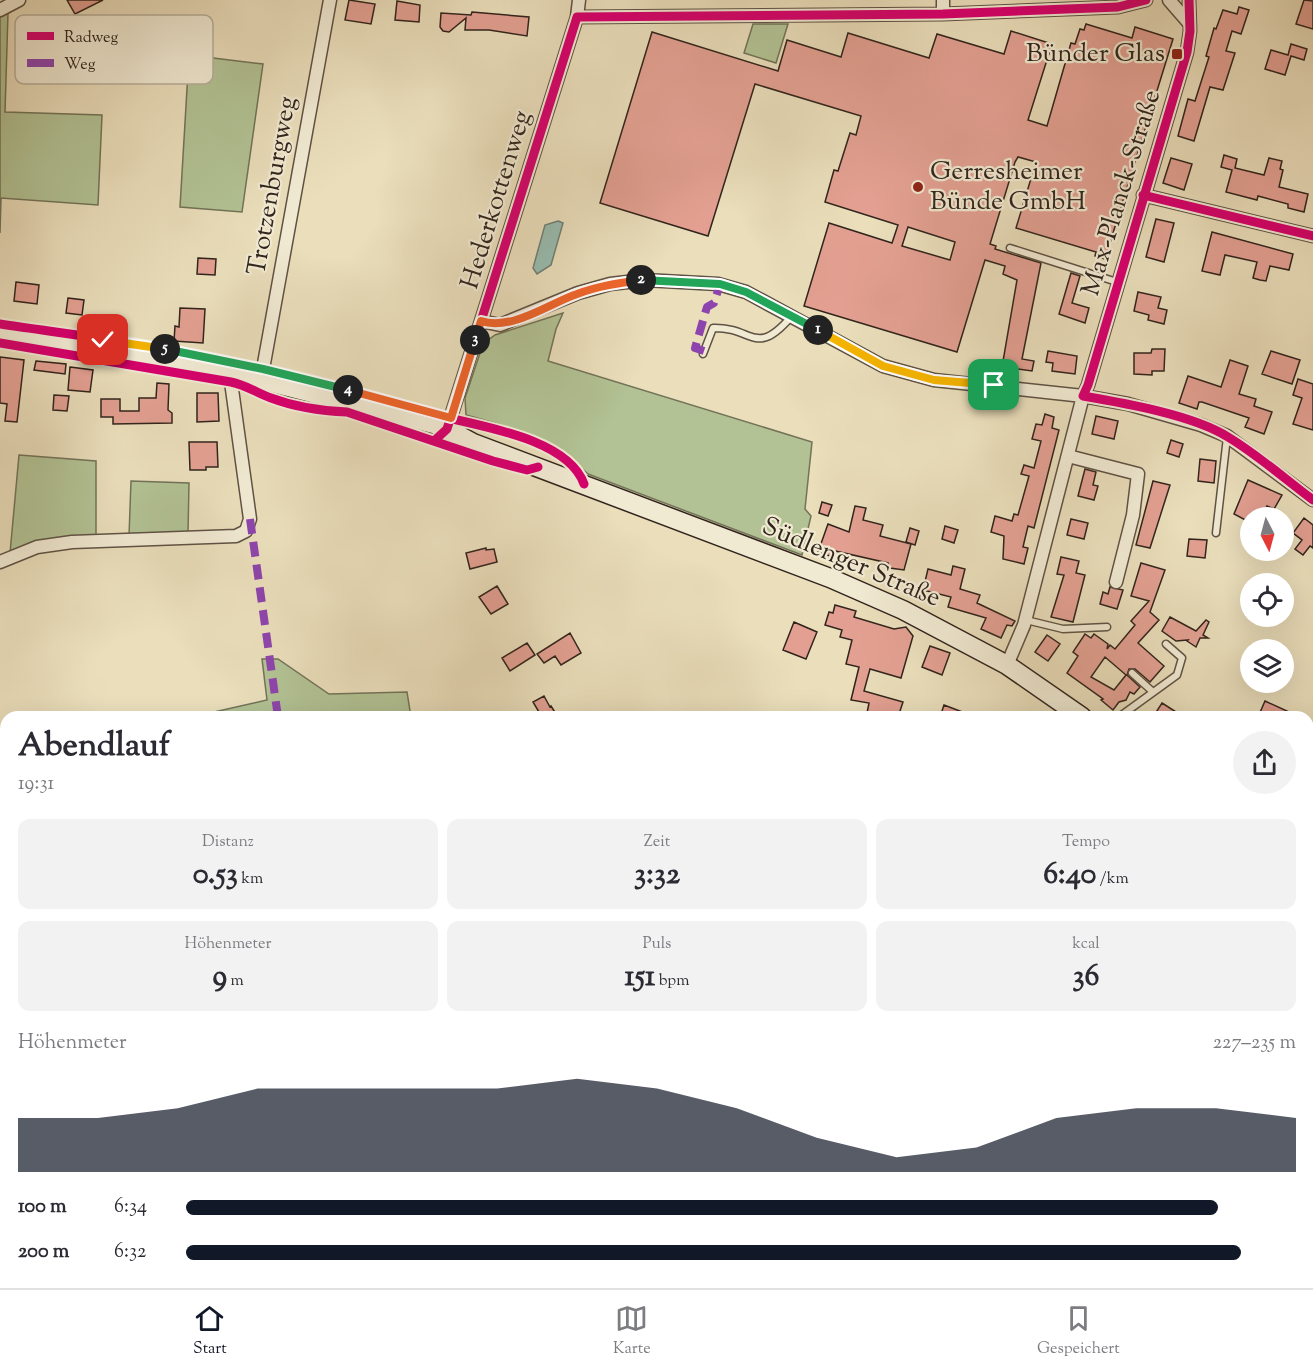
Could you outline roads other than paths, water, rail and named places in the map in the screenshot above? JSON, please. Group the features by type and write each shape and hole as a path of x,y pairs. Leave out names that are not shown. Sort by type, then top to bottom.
{"main road":[{"name":"Südlenger Straße","path":"0,335 158,357 233,373 447,429 473,443 830,578 903,610 1007,665 1073,711"}],"street":[{"path":"0,10 19,0"},
{"name":"Trotzenburgweg","path":"261,380 330,0"},
{"path":"573,0 579,0"},
{"name":"Hederkottenweg","path":"447,429 577,17 579,0"},
{"path":"943,0 943,14"},
{"path":"1118,7 1131,0"},
{"path":"577,17 943,14 1118,7 1146,0"},
{"path":"1169,0 1189,23"},
{"name":"Max-Planck-Straße","path":"1007,665 1026,620 1083,396 1187,52 1189,0"},
{"path":"1143,195 1313,236"},
{"path":"481,321 500,325 578,293 610,284 645,280 718,284 746,292 883,366 934,380 1083,396 1139,407 1201,425 1227,436 1313,500"},
{"path":"0,562 37,547 72,543 236,536 246,531 250,519 231,381 233,373"},
{"path":"1068,456 1138,474 1133,515 1116,582"}],"lane":[{"path":"1010,248 1117,282"},
{"path":"703,354 713,327 759,339 768,338 777,333 792,316"},
{"path":"1216,533 1227,436"},
{"path":"1026,620 1063,629 1107,627"},
{"path":"1127,711 1178,675 1183,663 1179,653 1166,644"},
{"path":"1132,674 1153,692"}],"water":[{"path":"558,221 563,223 551,265 537,274 533,268 545,225"}],"place":[{"name":"Bünder Glas","path":"1177,54"},
{"name":"Gerresheimer Bünde GmbH","path":"918,187"}]}
